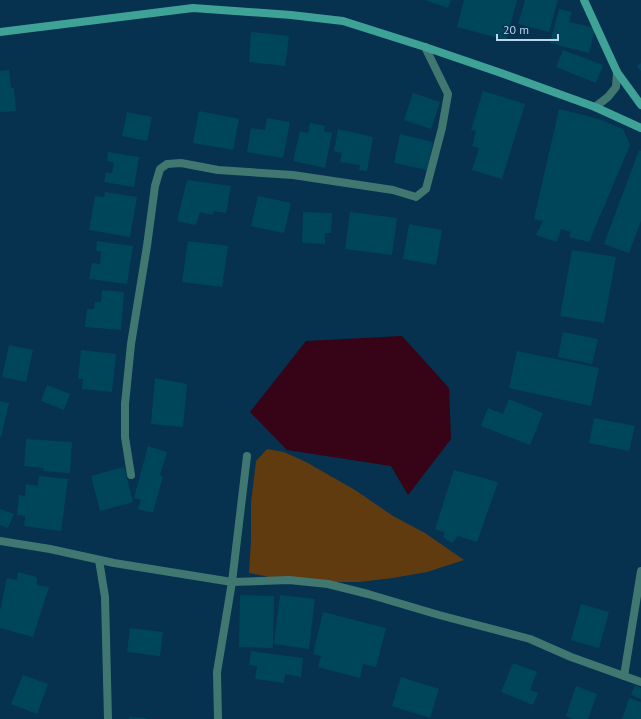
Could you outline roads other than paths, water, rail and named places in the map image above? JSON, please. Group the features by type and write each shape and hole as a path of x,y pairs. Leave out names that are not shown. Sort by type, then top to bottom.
{"main road":[{"path":"584,0 617,72 641,104"},
{"path":"0,32 193,8 291,15 344,21 425,47 595,107 641,128"}],"street":[{"path":"131,475 125,437 124,404 131,344 147,246 154,186 160,169 168,164 181,163 218,170 293,175 393,190 416,196 426,189 442,128 448,94 425,47"},
{"path":"595,107 608,97 616,86 617,72"},
{"path":"218,719 217,672 232,582 247,456"},
{"path":"0,541 50,549 99,560 232,582 288,580 328,584 530,639 570,656 641,682"},
{"path":"99,560 105,597 108,719"},
{"path":"624,676 641,571"}]}
